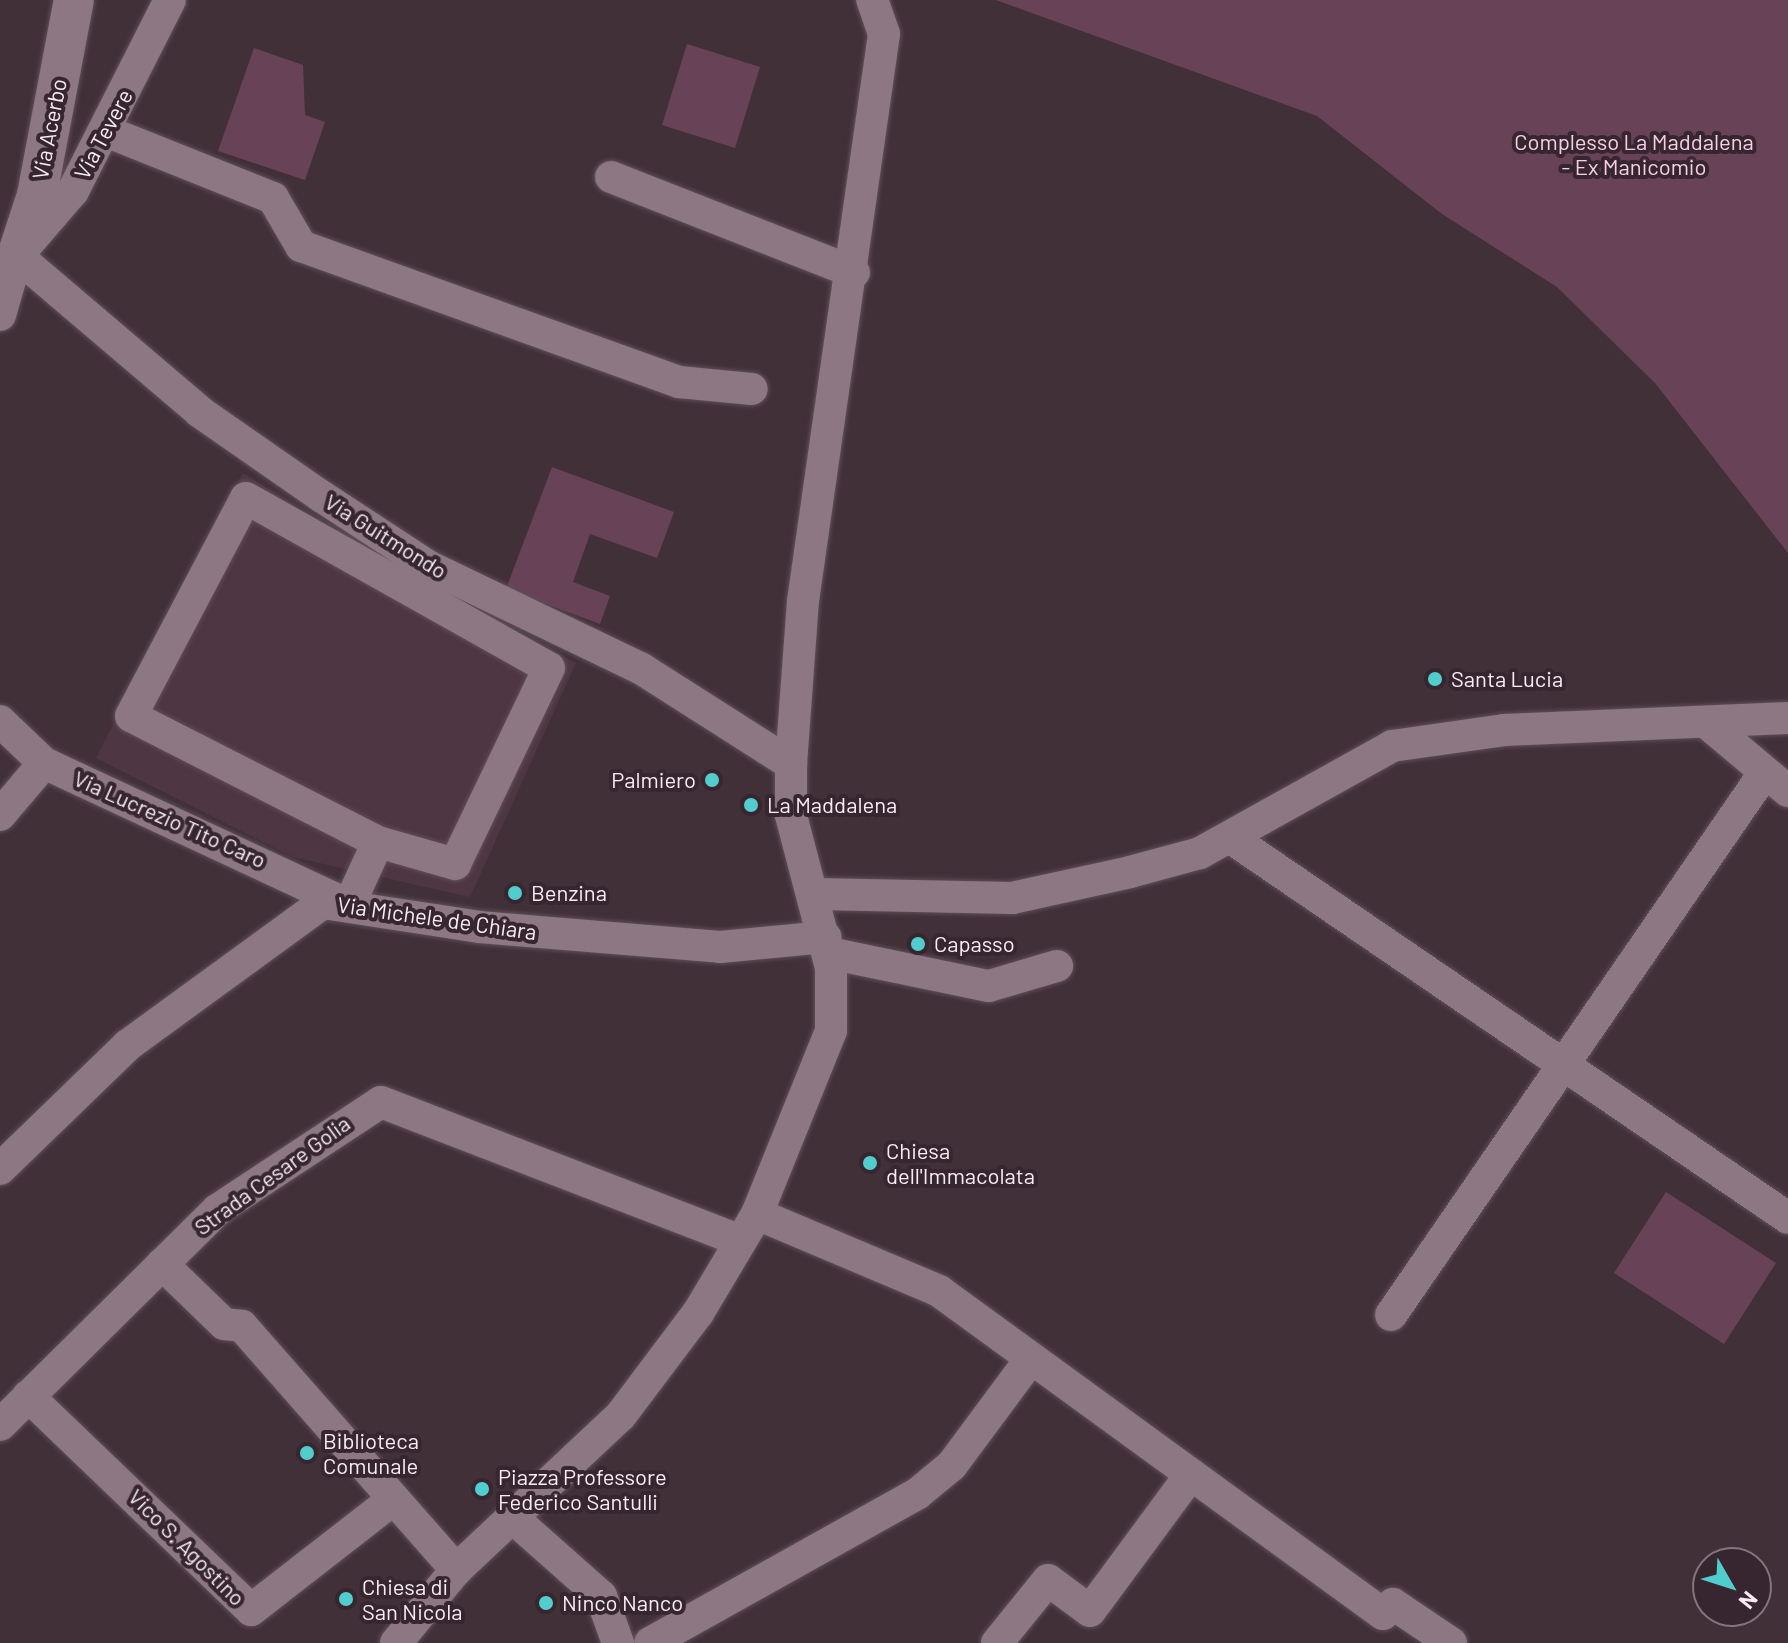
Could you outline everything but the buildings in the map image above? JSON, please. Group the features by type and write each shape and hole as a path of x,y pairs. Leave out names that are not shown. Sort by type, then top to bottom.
{"street":[{"name":"Via Acerbo","path":"9,243 37,195 74,0"},
{"name":"Via Tevere","path":"9,243 73,191 108,132 170,0"},
{"path":"396,1643 456,1570 514,1519 621,1415 698,1313 738,1240 757,1214 831,1031 828,945 817,894 791,815 791,764 803,601 854,272 884,34 872,0"},
{"path":"108,132 273,198 301,246 679,382 752,389"},
{"path":"611,177 854,272"},
{"path":"0,315 9,243"},
{"name":"Via Guitmondo","path":"9,243 200,412 321,496 428,566 642,669 791,764"},
{"path":"246,498 549,668 455,864 378,842 131,716 246,498"},
{"path":"817,894 1012,898 1200,853 1392,746 1537,728 1788,718"},
{"name":"Via Lucrezio Tito Caro","path":"0,721 44,763 349,905"},
{"path":"1391,1315 1560,1065 1776,781 1707,723"},
{"path":"0,815 44,763"},
{"path":"1231,838 1788,1218"},
{"path":"349,905 378,842"},
{"name":"Via Michele de Chiara","path":"0,1169 128,1045 323,903 479,927 720,947 828,945 989,986 1057,966"},
{"name":"Strada Cesare Golia","path":"0,1425 217,1210 381,1102 738,1240"},
{"path":"757,1214 939,1291 1383,1614 1393,1604 1451,1643"},
{"path":"162,1264 224,1324 242,1326 391,1501 456,1570"},
{"path":"650,1643 917,1494 952,1465 1030,1360"},
{"name":"Vico S. Agostino","path":"28,1396 251,1610 391,1501"},
{"path":"997,1643 1048,1580 1090,1611 1191,1474"},
{"path":"514,1519 601,1596 618,1643"}],"shaded area":[{"path":"243,473 403,573 576,663 470,897 293,857 96,758"}],"green space":[{"name":"Complesso La Maddalena - Ex Manicomio","path":"996,0 1788,0 1788,553 1655,383 1557,287 1442,214 1317,116"},
{"path":"687,44 760,67 735,148 662,125"},
{"path":"254,48 303,65 305,115 325,122 305,180 218,151"},
{"path":"552,467 674,512 657,558 590,534 573,582 610,596 600,624 506,589"},
{"path":"1666,1192 1776,1263 1724,1344 1614,1273"}],"place":[{"name":"Santa Lucia","path":"1435,679"},
{"name":"Palmiero","path":"712,780"},
{"name":"La Maddalena","path":"751,805"},
{"name":"Benzina","path":"515,893"},
{"name":"Capasso","path":"918,944"},
{"name":"Chiesa dell'Immacolata","path":"870,1163"},
{"name":"Biblioteca Comunale","path":"307,1453"},
{"name":"Piazza Professore Federico Santulli","path":"482,1489"},
{"name":"Chiesa di San Nicola","path":"346,1599"},
{"name":"Ninco Nanco","path":"546,1603"}]}
